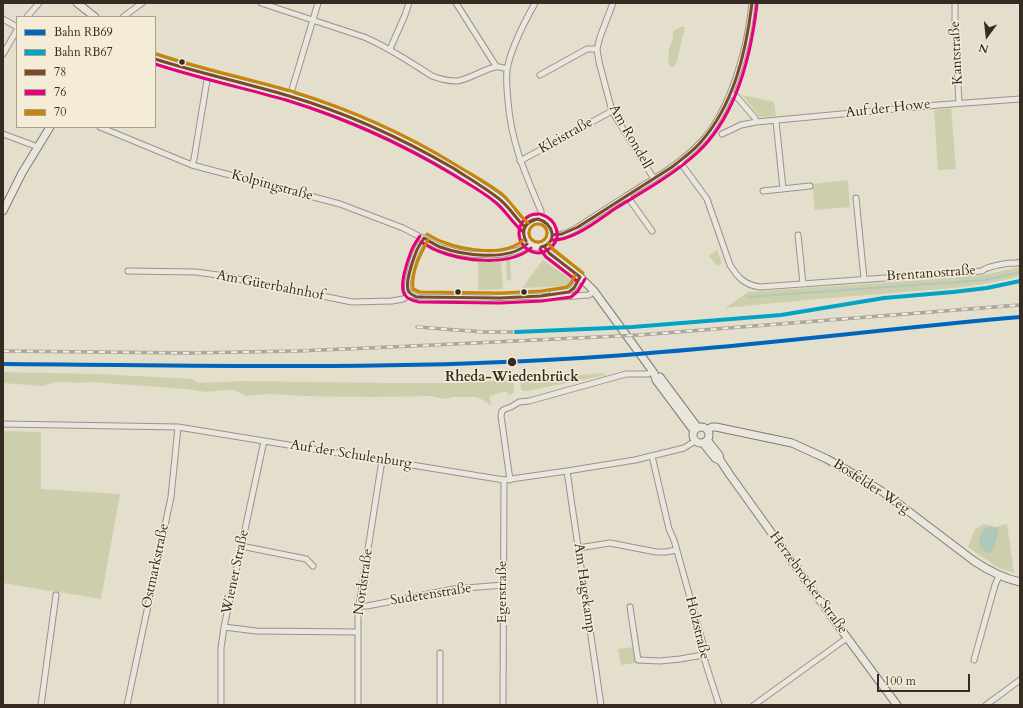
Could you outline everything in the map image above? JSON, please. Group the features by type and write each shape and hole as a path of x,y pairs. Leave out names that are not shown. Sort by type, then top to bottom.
{"main road":[{"path":"77,3 94,16"},
{"path":"156,59 290,96 328,109 405,141 441,161 489,191 503,202 519,223 525,227"},
{"path":"3,211 22,173 49,128"},
{"path":"541,219 548,223 552,231 551,240 544,246 538,248 532,247 527,244 523,236 523,231 532,220 541,219"},
{"path":"544,246 549,253 580,277 594,291 654,372 660,377 696,430"},
{"name":"Bosfelder Weg","path":"707,430 712,427 716,427 785,442 806,449 828,459 883,492 974,561 999,576 1020,582"},
{"path":"704,428 707,430 708,436 705,441 695,441 693,435 696,430 704,428"},
{"name":"Herzebrocker Straße","path":"705,441 715,458 720,460 847,638 897,705"}],"street":[{"path":"28,16 39,3"},
{"path":"124,16 142,3"},
{"path":"261,3 364,37 390,49 432,76 447,80 456,81 464,79 496,66 507,68"},
{"path":"279,10 281,3"},
{"path":"290,96 318,3"},
{"path":"390,49 409,3"},
{"path":"456,3 496,66"},
{"path":"535,3 527,16 513,50 507,68 506,77 511,130 520,161 541,211 541,219"},
{"name":"Am Rondell","path":"613,3 600,37 598,49 599,62 612,111 654,179"},
{"path":"552,235 563,235 578,227 680,162 701,143 711,131 722,113 730,94 741,60 752,3"},
{"name":"Kantstraße","path":"955,3 959,103"},
{"path":"3,18 16,28"},
{"path":"3,54 16,31"},
{"path":"540,75 587,49 598,49"},
{"path":"192,165 208,74"},
{"path":"730,94 736,96 755,118 756,122"},
{"name":"Auf der Howe","path":"722,134 741,125 756,122 959,103 1020,99"},
{"name":"Kleistraße","path":"520,161 612,111"},
{"path":"776,120 783,189"},
{"name":"Kolpingstraße","path":"102,128 192,165 340,204 403,228 442,248 469,254 491,255 516,251 527,244"},
{"path":"3,134 38,148"},
{"name":"Brentanostraße","path":"680,162 707,199 730,265 735,274 751,286 760,287 982,271 985,268 1010,263 1017,264 1020,262"},
{"path":"763,191 810,186"},
{"path":"626,196 652,230"},
{"path":"856,198 864,279"},
{"path":"798,235 803,284"},
{"path":"424,238 417,250 408,278 407,287 411,294 419,298 560,297 589,295 594,291"},
{"name":"Am Güterbahnhof","path":"128,271 196,272 218,275 352,302 404,299 411,294"},
{"path":"541,296 569,292 576,286 580,277"},
{"path":"510,480 501,416 505,409 518,402 529,401 626,374 648,374 654,372"},
{"name":"Auf der Schulenburg","path":"3,424 178,427 504,480 623,463 684,448 695,441"},
{"name":"Ostmarkstraße","path":"127,705 171,497 178,427"},
{"name":"Wiener Straße","path":"221,705 221,648 224,627 264,441"},
{"name":"Holzstraße","path":"652,456 669,529 674,540 703,644 703,655 719,705"},
{"name":"Nordstraße","path":"358,705 359,606 382,460"},
{"name":"Am Hagekamp","path":"567,472 601,705"},
{"name":"Egerstraße","path":"503,705 504,480"},
{"path":"578,548 610,543 656,552 676,550"},
{"path":"241,546 306,559 313,566"},
{"path":"974,660 999,576"},
{"name":"Sudetenstraße","path":"359,606 367,606 454,589 503,585"},
{"path":"41,705 56,595"},
{"path":"630,607 638,660 660,661 703,655"},
{"path":"224,627 256,632 358,632"},
{"path":"754,705 847,638"},
{"path":"440,652 440,705"},
{"path":"986,705 1020,680"}],"shaded area":[{"path":"681,27 685,27 676,64 672,68 668,63 669,49 673,38 673,32"},
{"path":"742,95 774,102 776,116 760,117"},
{"path":"951,108 956,169 938,170 934,110"},
{"path":"848,180 850,207 815,210 812,184"},
{"path":"717,250 722,263 717,266 709,256"},
{"path":"510,259 511,280 507,281 506,260"},
{"path":"478,260 501,260 503,289 478,290"},
{"path":"543,260 569,278 571,281 570,284 564,286 522,288"},
{"path":"1020,267 1020,276 973,286 725,308 748,292 984,275"},
{"path":"3,372 99,374 192,379 198,383 242,381 453,383 513,380 514,393 508,395 507,391 489,396 492,406 475,397 454,397 445,399 430,396 370,397 268,394 246,396 234,390 206,392 92,382 55,382 42,386 3,383"},
{"path":"603,373 606,375 528,391 521,389 520,380"},
{"path":"3,431 41,432 41,489 120,494 101,599 3,583"},
{"path":"984,524 995,527 1007,524 1014,573 997,567 968,547 975,529"},
{"path":"990,526 999,530 993,551 990,553 982,549 979,542 985,529"},
{"path":"633,647 635,663 621,665 618,649"}],"waterway":[{"path":"747,297 985,280 1020,272"}],"railway":[{"path":"3,351 188,353 298,351 391,347 639,335 1020,305"},
{"path":"417,327 484,332 516,332"}],"rail line":[{"name":"RB67","path":"516,332 632,327 781,315 884,298 987,288 1020,281"},
{"name":"RB69","path":"3,364 342,366 546,360 724,347 1020,317"}],"transit line":[{"name":"78","path":"552,235 562,234 578,227 672,167 700,143 712,128 730,95 742,59 752,3"},
{"name":"76","path":"552,240 568,237 593,224 688,161 711,138 732,103 740,84 751,44 757,4"},
{"name":"70","path":"157,54 313,98 396,132 436,153 491,186 506,197 528,223"},
{"name":"78","path":"156,59 289,96 332,110 373,127 433,157 482,186 502,201 525,227"},
{"name":"76","path":"156,64 286,100 308,107 371,132 452,174 490,198 499,205 522,231"},
{"name":"76","path":"538,214 531,215 526,218 520,226 519,233 520,240 524,246 535,253 542,252 554,245 557,234 551,220 540,214"},
{"name":"78","path":"526,241 524,237 525,226 530,221 538,219"},
{"name":"78","path":"526,241 524,237 525,227 530,222 538,219"},
{"name":"78","path":"538,219 547,224 552,233 552,237 547,245 541,247"},
{"name":"70","path":"538,224 544,227 547,233 544,239 538,242 532,239 529,233 532,227 538,224"},
{"name":"70","path":"427,234 451,245 484,250 506,249 523,240"},
{"name":"76","path":"420,236 408,259 403,280 403,291 406,297 415,301 500,303 542,301 571,297 578,291 585,279"},
{"name":"78","path":"424,238 415,256 408,284 409,292 417,297 500,298 541,296 569,292 574,288 580,277"},
{"name":"78","path":"424,238 449,250 485,255 508,253 519,250 527,244"},
{"name":"70","path":"428,240 419,258 413,276 413,289 420,292 500,293 541,291 567,287 575,275"},
{"name":"76","path":"421,242 448,255 486,260 511,258 522,254 531,248"},
{"name":"70","path":"548,243 553,249 583,273"},
{"name":"78","path":"544,246 549,253 580,277"},
{"name":"76","path":"540,249 546,257 577,281"}],"place":[{"name":"Rheda-Wiedenbrück","path":"512,362"}]}
